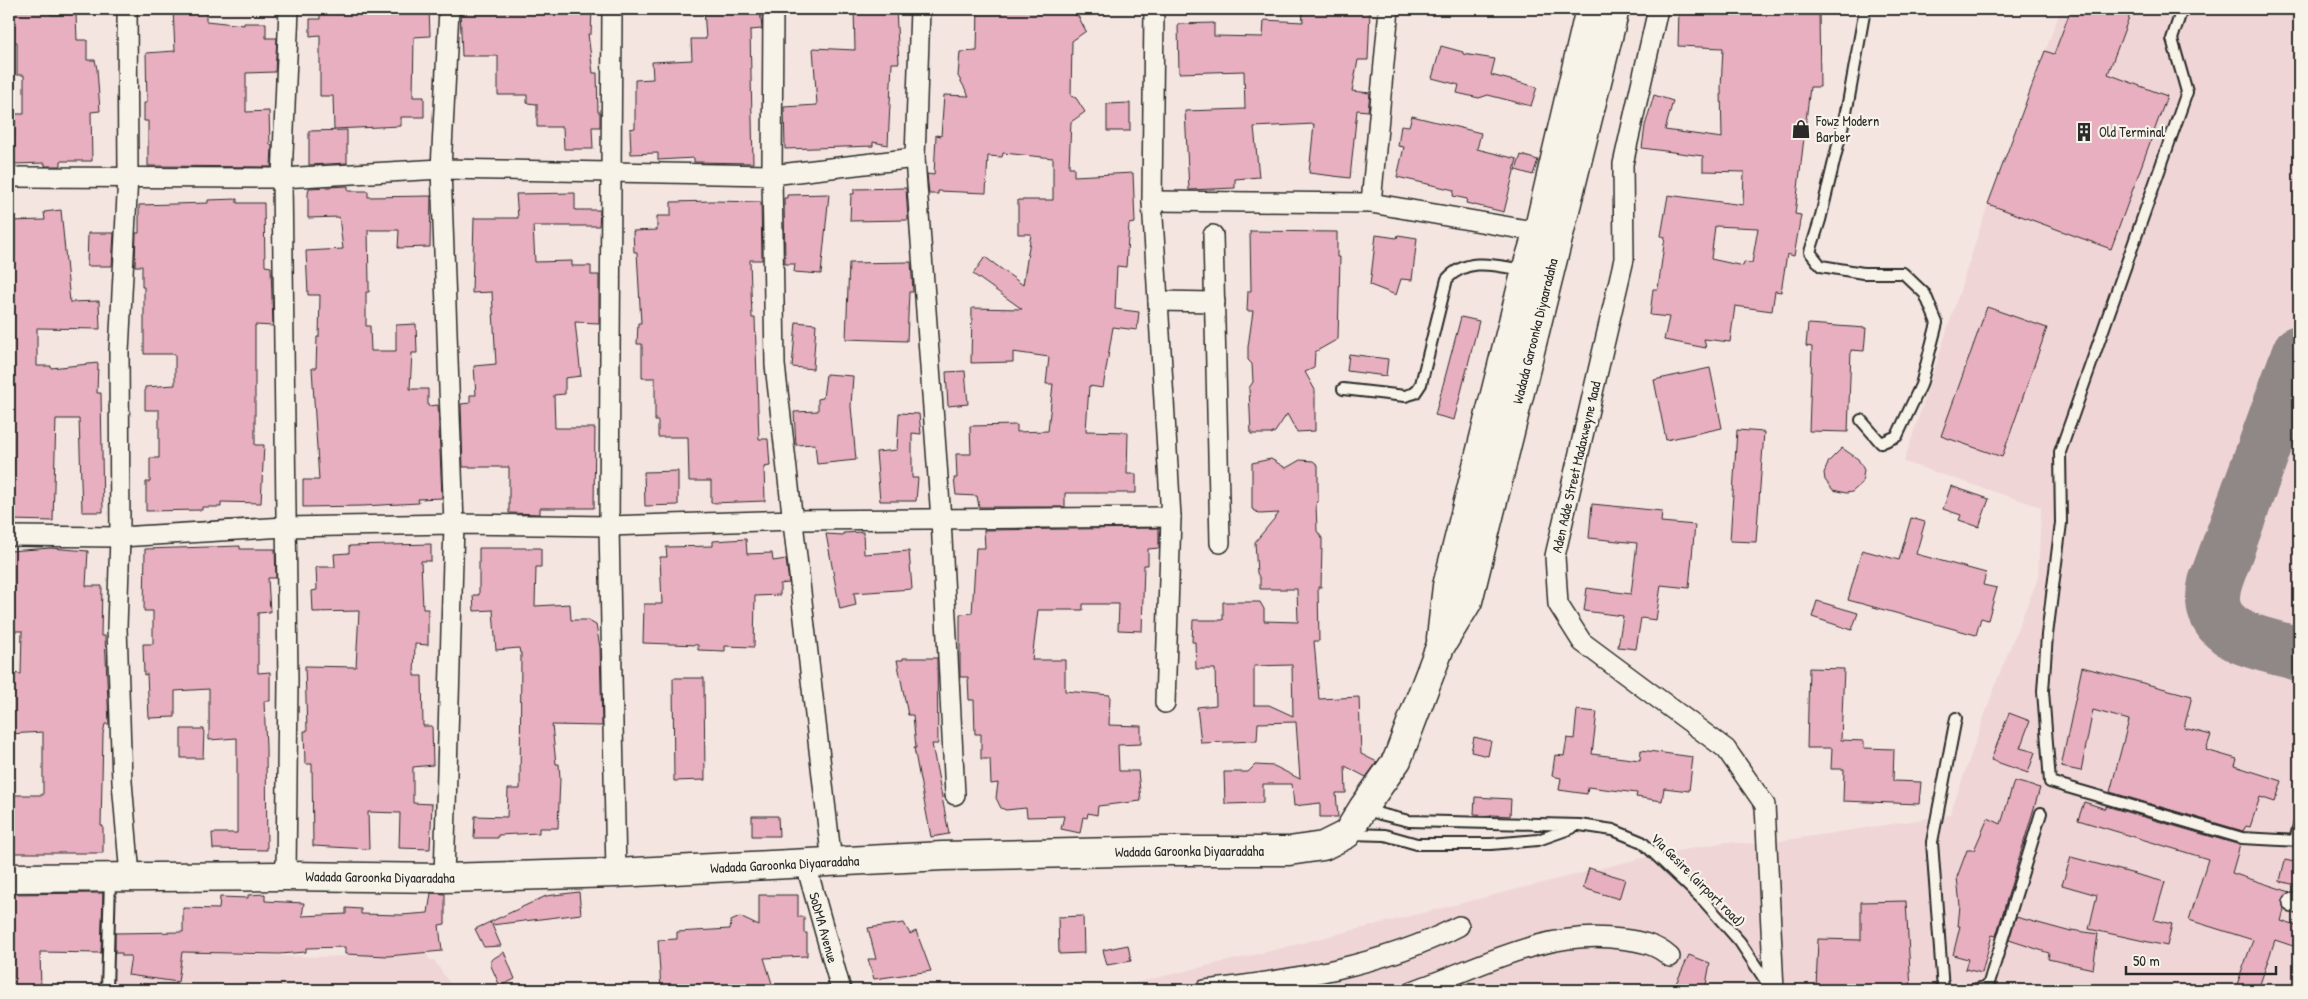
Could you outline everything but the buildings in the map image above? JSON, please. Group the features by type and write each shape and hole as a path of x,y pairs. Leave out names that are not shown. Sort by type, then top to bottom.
{"main road":[{"name":"Wadada Garoonka Diyaaradaha","path":"1440,647 1447,586 1526,270 1538,232 1590,9"},
{"name":"Wadada Garoonka Diyaaradaha","path":"9,878 286,876 444,878 616,873 819,864 943,856 1161,851 1289,851 1323,846 1347,834 1397,760 1440,647 1468,601 1615,9"}],"street":[{"path":"120,876 122,782 118,646 120,537 119,352 128,176 127,9"},
{"path":"286,876 288,679 282,178 289,9"},
{"path":"444,878 454,524 442,169 449,9"},
{"path":"612,9 609,526 616,873"},
{"name":"SoDMA Avenue","path":"773,9 772,175 776,365 794,520 819,864 840,990"},
{"path":"920,9 915,158 941,519 955,795"},
{"path":"1154,9 1152,201 1172,516 1165,703"},
{"path":"1371,204 1389,9"},
{"name":"Aden Adde Street Madaxweyne 1aad","path":"1658,9 1623,164 1624,259 1555,556 1558,604 1582,642 1726,749 1765,805 1773,990"},
{"path":"9,177 282,178 442,169 772,175 915,158"},
{"path":"1152,201 1371,204 1538,232"},
{"path":"1214,235 1220,544"},
{"path":"1158,301 1215,302"},
{"path":"9,536 120,537 286,527 454,524 609,526 794,520 1172,516"},
{"path":"1205,990 1250,985 1387,956 1430,941 1459,926"},
{"path":"1415,990 1456,976 1520,948 1569,937 1641,941 1662,950 1670,956"}],"lane":[{"path":"1861,420 1881,443 1897,436 1921,385 1937,323 1925,294 1904,273 1863,273 1821,266 1810,252 1820,220 1850,95 1864,9"},
{"path":"2182,9 2172,39 2187,92 2060,452 2061,523 2047,635 2043,691 2050,782 2242,838 2297,841 2299,825"},
{"path":"1343,389 1406,396 1415,393 1421,384 1447,279 1454,272 1465,266 1478,264 1526,270"},
{"path":"1943,990 1932,842 1956,718"},
{"name":"Via Gesire (airport road)","path":"1363,808 1409,821 1580,825 1613,830 1642,842 1671,868 1740,942 1773,990"},
{"path":"1973,990 1988,986 2041,813"},
{"name":"Via Gesire (airport road)","path":"1347,834 1384,835 1417,844 1491,844 1538,840 1580,825"},
{"path":"107,990 120,876"}],"shaded area":[{"path":"2061,9 2299,9 2299,990 1105,990 1270,951 1646,857 1726,842 1760,844 1950,815 1996,683 2038,578 2041,507 1904,462 1988,204"},
{"path":"111,950 316,957 426,953 430,960 434,960 454,990 112,990"}],"taxiway":[{"path":"2299,352 2215,583 2213,601 2217,616 2226,627 2238,635 2268,646 2299,654"}],"place":[{"name":"Fowz Modern Barber","path":"1801,129"},
{"name":"Old Terminal","path":"2084,132"}]}
